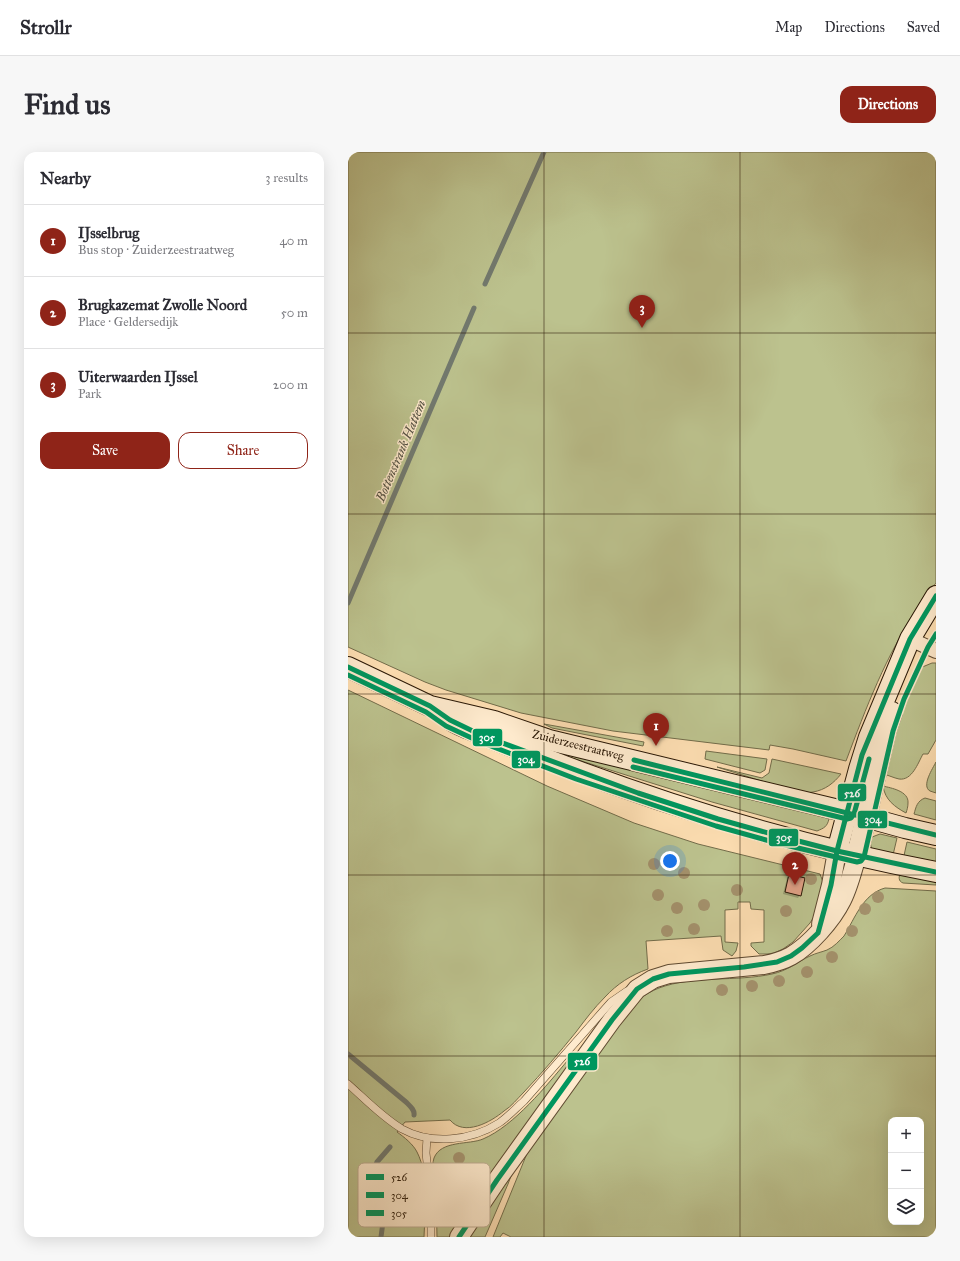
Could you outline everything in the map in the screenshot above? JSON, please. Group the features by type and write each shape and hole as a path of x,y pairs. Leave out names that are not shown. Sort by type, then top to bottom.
{"main road":[{"path":"837,851 862,755 869,737 923,645 936,596"},
{"path":"857,855 867,817 886,729 898,696 936,620"},
{"name":"Zuiderzeestraatweg","path":"355,671 430,706 450,720 481,735 638,793 718,819 837,851 936,872"},
{"name":"Zuiderzeestraatweg","path":"430,706 494,721 549,740 936,835"}],"street":[{"path":"818,933 831,885 837,851"},
{"path":"490,1190 612,1020 637,989 653,979 669,974 758,966 777,962 791,956 818,933 834,913 843,899 857,855"},
{"path":"459,1237 466,1227"}],"lane":[{"path":"348,1084 386,1117 403,1129 427,1138 456,1138 471,1136 499,1123 510,1114 524,1101 611,1002 626,991 637,989"},
{"path":"427,1138 427,1163"}],"green space":[{"path":"348,152 936,152 936,583 918,608 886,663 846,761 770,745 769,750 613,731 521,713 425,682 348,647"},
{"path":"936,663 936,740 928,754 923,754 914,771 908,777 899,779 883,774 912,678 920,668"},
{"path":"348,690 547,786 634,823 698,844 820,874 823,882 817,912 810,923 793,942 783,949 772,954 759,954 751,946 751,943 764,942 764,910 751,909 750,902 738,902 738,909 725,910 725,942 738,943 736,951 732,956 723,950 721,936 646,941 648,969 625,980 610,992 593,1010 531,1085 510,1107 485,1123 470,1128 456,1125 450,1120 405,1122 397,1132 415,1149 421,1163 358,1163 358,1227 424,1227 424,1237 348,1237"},
{"path":"474,724 826,815 829,819 825,827 817,831 712,802 556,753"},
{"path":"544,724 644,742 643,746 552,728"},
{"path":"706,751 767,759 765,770 760,773 705,759"},
{"path":"772,759 841,774 825,788 817,791 800,792 717,767 762,778 769,773"},
{"path":"936,762 936,793 928,789 927,781"},
{"path":"883,786 899,791 906,796 908,799 908,807 906,813 888,799"},
{"path":"925,798 936,801 936,820 914,814 916,807 922,799"},
{"path":"880,834 897,838 893,855 872,849 870,843 872,837"},
{"path":"907,842 936,849 936,865 903,860"},
{"path":"900,873 936,878 936,885 903,883 899,877"},
{"path":"885,888 936,891 936,1237 511,1237 503,1233 500,1237 493,1237 530,1146 638,1000 653,990 686,981 744,978 782,971 814,954 834,946 844,936 860,908 877,891"},
{"path":"572,1059 575,1061 490,1182 490,1163 433,1163 434,1158 443,1148 483,1139 506,1125 540,1093 568,1060"},
{"path":"511,1176 490,1225 490,1205"},
{"path":"437,1227 458,1227 451,1237 437,1237"},
{"path":"474,1227 489,1227 485,1237 467,1237"}],"building":[{"path":"789,874 805,878 801,896 785,892"}],"waterway":[{"name":"Bottenstrank Hattem","path":"485,284 544,152"},
{"name":"Bottenstrank Hattem","path":"348,603 474,308"},
{"name":"Bottenstrank Hattem","path":"348,1054 406,1102 413,1110 414,1115"},
{"name":"Bottenstrank Hattem","path":"377,1163 390,1147"},
{"name":"Bottenstrank Hattem","path":"381,1237 382,1227"}],"transit line":[{"name":"526","path":"490,1190 612,1020 637,989 653,979 669,974 744,967 777,962 791,956 818,933 831,885 837,851 862,755 910,639 936,596"},
{"name":"304","path":"348,675 426,712 446,726 478,741 576,779 716,826 777,843 857,862 861,861 864,857 893,731 904,699 928,647 936,634"},
{"name":"305","path":"348,667 430,706 450,720 481,735 638,793 718,819 779,836 837,851 936,872"},
{"name":"304","path":"633,767 847,819 851,818 854,814 869,759"},
{"name":"305","path":"634,760 936,835"},
{"name":"526","path":"459,1237 466,1227"}],"place":[{"name":"Uiterwaarden IJssel","path":"642,328"},
{"name":"IJsselbrug","path":"656,746"},
{"name":"Brugkazemat Zwolle Noord","path":"795,885"}]}
